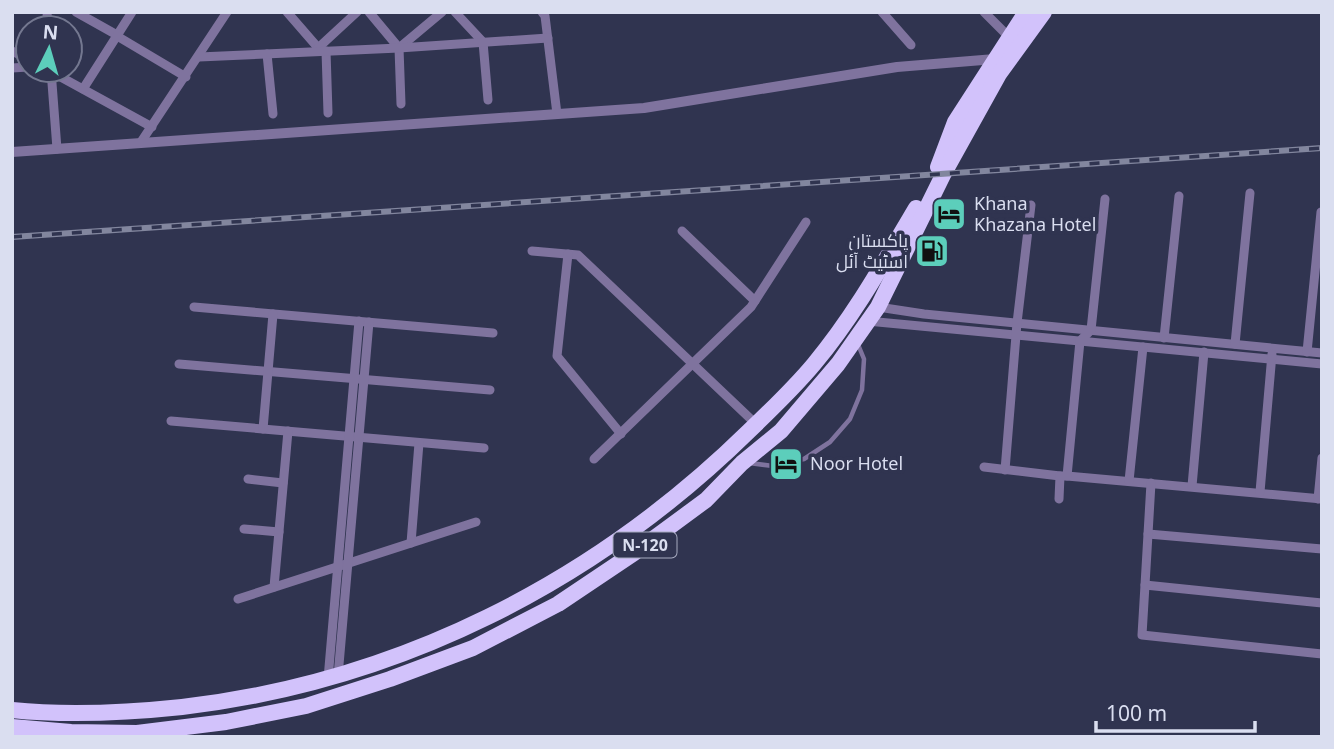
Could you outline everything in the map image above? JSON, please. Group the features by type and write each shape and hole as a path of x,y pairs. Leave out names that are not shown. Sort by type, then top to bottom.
{"highway":[{"name":"N-120","path":"12,710 72,714 131,712 210,704 294,689 370,666 458,633 573,572 678,495 756,424 813,366 862,301 935,174 955,122 1026,12"},
{"name":"N-120","path":"12,727 71,733 150,731 226,722 306,706 473,648 558,604 634,553 706,500 742,463 781,431 838,364 878,307 944,173 999,74 1044,12"},
{"path":"71,733 72,714"}],"street":[{"path":"76,12 186,77"},
{"path":"83,89 131,12"},
{"path":"141,142 227,12"},
{"path":"287,12 322,50 328,113"},
{"path":"322,50 357,12"},
{"path":"369,12 399,48 401,104"},
{"path":"399,48 442,12"},
{"path":"455,12 483,42 488,100"},
{"path":"542,12 545,16 557,114"},
{"path":"883,12 911,45"},
{"path":"984,12 1009,37"},
{"path":"199,57 548,38"},
{"path":"267,54 273,114"},
{"path":"12,152 644,108 897,67 995,59"},
{"path":"51,84 57,149"},
{"path":"74,84 152,127"},
{"path":"1235,345 1250,194"},
{"path":"1164,338 1179,196"},
{"path":"1059,499 1080,341 1091,330 1105,199"},
{"path":"1005,470 1017,323 1031,205"},
{"path":"1307,352 1321,212"},
{"path":"594,459 755,301 806,222"},
{"path":"682,231 755,301"},
{"path":"532,251 578,255 756,424"},
{"path":"568,254 557,356 621,434"},
{"path":"194,307 493,334"},
{"path":"878,307 1322,353"},
{"path":"263,429 273,314"},
{"path":"867,321 1322,364"},
{"path":"333,677 348,564 354,437 364,322"},
{"path":"1129,481 1143,347"},
{"path":"1260,492 1272,348"},
{"path":"1192,486 1204,352"},
{"path":"179,364 490,390"},
{"path":"171,421 484,448"},
{"path":"274,587 288,431"},
{"path":"333,677 337,567 354,437"},
{"path":"411,543 419,443"},
{"path":"984,467 1320,499 1322,458"},
{"path":"248,479 283,483"},
{"path":"1151,483 1142,635 1322,654"},
{"path":"238,599 476,522"},
{"path":"244,529 279,532"},
{"path":"1148,534 1322,549"},
{"path":"1145,586 1322,603"}],"lane":[{"path":"742,463 773,466 794,461 830,442 850,419 862,390 864,359 855,338"}],"railway":[{"path":"12,237 1322,148"}],"place":[{"name":"Khana Khazana Hotel","path":"949,214"},
{"name":"پاکستان اسٹیٹ آئل","path":"932,251"},
{"name":"Noor Hotel","path":"786,464"}]}
